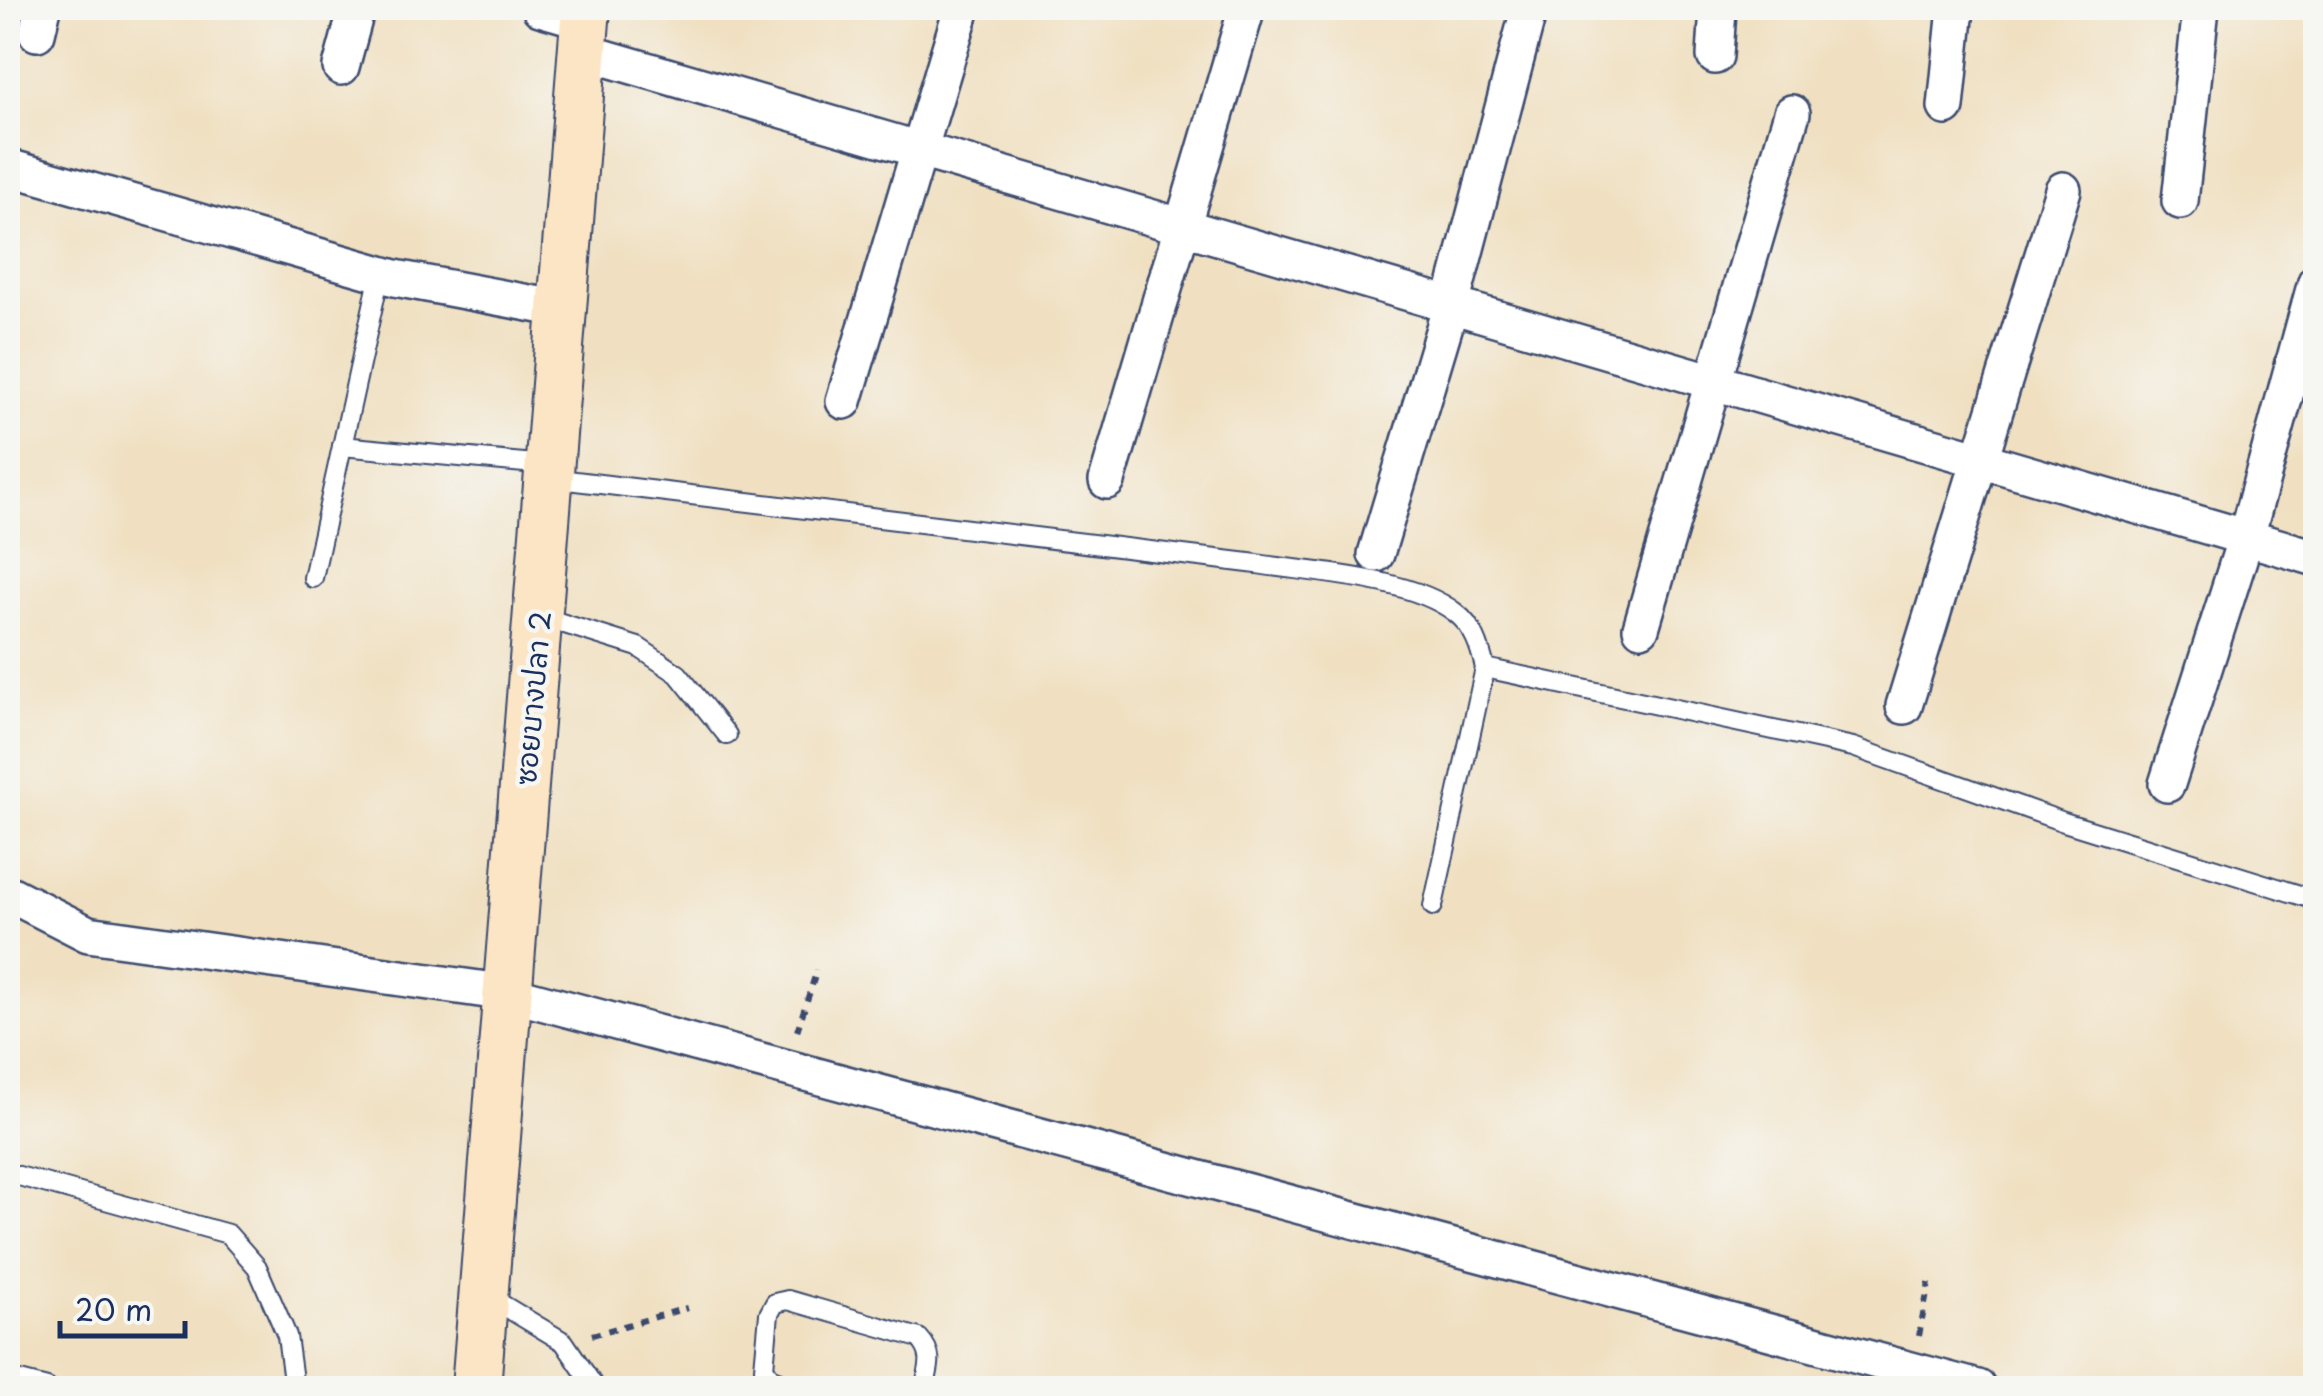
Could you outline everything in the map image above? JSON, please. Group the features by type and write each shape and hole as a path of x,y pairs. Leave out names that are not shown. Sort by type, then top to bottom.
{"street":[{"path":"340,68 357,8"},
{"path":"540,8 921,150 2316,558"},
{"path":"844,401 962,8"},
{"path":"1107,481 1247,8"},
{"path":"1715,56 1718,8"},
{"path":"1946,107 1956,8"},
{"path":"2180,201 2201,8"},
{"path":"1376,554 1451,305 1526,21"},
{"name":"ซอยบางปลา 2","path":"476,1388 585,27"},
{"path":"1641,628 1792,113"},
{"path":"8,167 380,274 561,309"},
{"path":"1904,706 1983,460 2063,190"},
{"path":"2167,784 2246,537 2316,282"},
{"path":"8,894 88,934 508,994 1978,1388"}],"lane":[{"path":"312,578 380,274"},
{"path":"342,446 1370,581 1424,596 1457,613 1478,640 1485,668 1433,906"},
{"path":"538,616 638,647 678,674 727,734"},
{"path":"1485,668 1853,747 2064,822 2316,900"},
{"path":"8,1173 228,1234 257,1267 287,1336 294,1388"},
{"path":"485,1295 564,1342 594,1388"},
{"path":"797,1388 772,1379 764,1368 769,1314 776,1303 788,1300 920,1338 928,1348 931,1362 924,1388"},
{"path":"8,1378 47,1388"}],"path":[{"path":"784,1068 817,970"},
{"path":"1913,1371 1929,1283"},
{"path":"564,1342 687,1308"}]}
